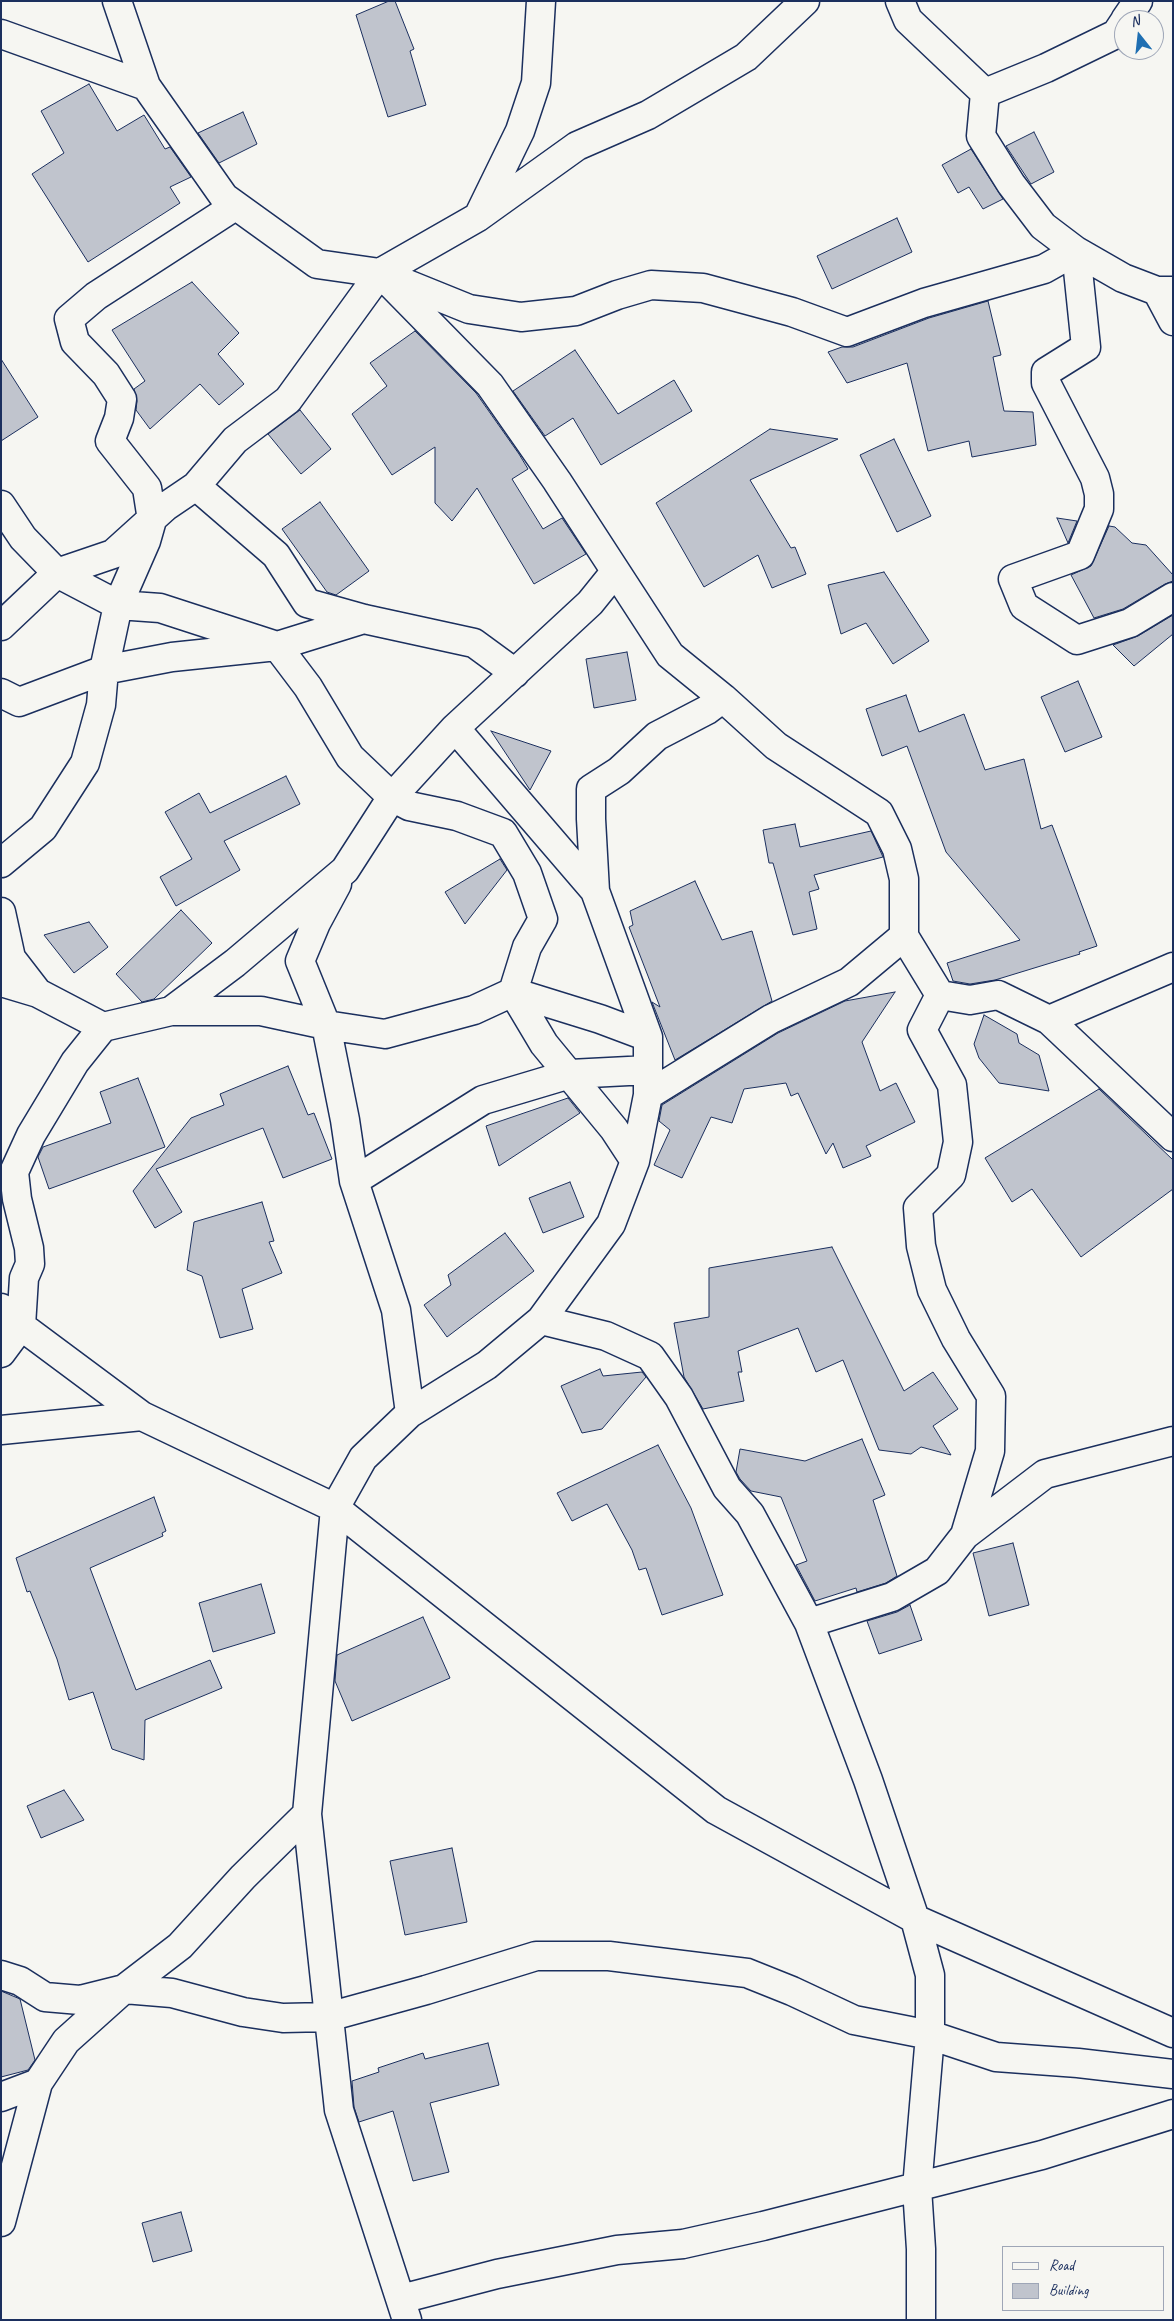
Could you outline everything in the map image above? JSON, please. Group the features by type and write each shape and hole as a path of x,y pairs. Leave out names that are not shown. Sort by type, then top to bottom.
{"street":[{"path":"117,1 146,86 224,197 317,264 380,272 469,309 521,317 576,311 616,295 651,285 703,288 792,312 847,332 924,303 1044,270 1076,252"},
{"path":"478,217 520,131 536,83 541,1"},
{"path":"1,626 58,573 113,554 165,507 196,486 235,440 288,400 380,272 478,217 577,146 648,115 746,56 805,1"},
{"path":"900,1 908,20 985,93"},
{"path":"1,34 146,86"},
{"path":"985,93 1046,68 1114,35"},
{"path":"985,93 981,136 1011,184 1044,226 1076,252 1123,278 1165,291 1173,321"},
{"path":"1,863 43,828 85,763 101,705 104,670 118,605 146,541 152,520 147,488 110,441 119,418 122,399 106,374 75,342 69,319 96,296 235,206"},
{"path":"1076,252 1086,346 1046,372 1046,383 1095,478 1099,494 1099,509 1080,554 1013,579 1024,606 1077,640 1130,623 1173,597"},
{"path":"380,272 490,385 557,481 670,655 723,698 776,746 879,813 897,849 904,880 904,936 940,995 970,1000 998,995 1049,1020 1173,1137"},
{"path":"196,486 276,555 307,603 364,619 474,643 514,673"},
{"path":"1,506 23,538 58,573 118,605 160,608 277,646 308,688 350,757 392,797 409,806 457,816 503,833 527,873 543,919 527,947 513,992 544,1044 614,1129 635,1161"},
{"path":"410,1413 396,1310 354,1181 345,1120 326,1025 300,961 316,923 345,870 392,797 455,728 590,603 615,572"},
{"path":"1,693 19,702 104,670 172,657 277,646 364,619"},
{"path":"723,698 707,710 657,736 618,771 592,789 591,819 595,891 648,1037 648,1082 635,1161 611,1224 541,1320 487,1365 410,1413 363,1458 335,1508 306,1814 339,2110 404,2309 507,2272 617,2250 692,2242 918,2188 1042,2154 1173,2114"},
{"path":"455,728 595,891"},
{"path":"171,1011 235,963 345,870"},
{"path":"1,912 11,958 38,993"},
{"path":"354,1181 483,1100 570,1074 648,1082 771,1019 849,982 904,936"},
{"path":"1049,1020 1173,967"},
{"path":"1,982 38,993 103,1027"},
{"path":"1,1353 21,1326 24,1278 30,1264 29,1248 17,1199 14,1172 31,1135 75,1062 103,1027 171,1011 261,1011 326,1025 386,1034 474,1010 513,992 600,1019 648,1037"},
{"path":"940,995 922,1030 952,1085 958,1142 951,1175 918,1208 921,1246 932,1290 956,1339 991,1396 990,1452 965,1535"},
{"path":"1,1308 21,1326 142,1416 335,1508 716,1810 915,1920 1173,2033"},
{"path":"541,1320 606,1336 650,1356 679,1397 727,1488 750,1514 809,1623 868,1780 915,1920 930,1975 930,2034 918,2188 921,2249 921,2320"},
{"path":"1,1430 142,1416"},
{"path":"809,1623 892,1597 937,1571 965,1535 1046,1474 1173,1441"},
{"path":"1,2222 38,2083 66,2041 124,1988 180,1946 306,1814"},
{"path":"8,1980 46,1997 80,2000 124,1988 172,1993 243,2012 283,2018 328,2017 426,1990 536,1956 609,1956 747,1973 792,1991 854,2020 930,2034 996,2058 1078,2062 1173,2074"},
{"path":"1,2097 38,2083"}],"building":[{"path":"389,1 395,1 414,49 410,51 426,105 388,117 356,15"},
{"path":"89,84 117,131 144,115 165,149 170,147 191,177 170,187 180,203 88,262 32,174 64,153 41,111"},
{"path":"243,112 257,144 219,163 198,133"},
{"path":"1034,132 1054,172 1031,184 1006,146"},
{"path":"971,149 1003,199 983,209 969,187 958,193 942,165"},
{"path":"897,218 912,252 832,289 817,256"},
{"path":"192,282 239,333 218,354 244,384 219,405 200,384 150,429 136,410 137,401 134,389 145,381 112,330"},
{"path":"988,301 1001,355 993,357 1004,411 1033,412 1036,445 972,457 969,441 928,451 907,363 847,383 828,352 842,347 853,347 929,318"},
{"path":"415,331 476,393 519,454 528,469 512,479 543,529 562,518 586,554 534,584 477,488 452,521 435,503 435,447 392,475 352,414 387,386 370,363"},
{"path":"575,350 618,414 674,380 692,411 601,465 573,418 545,436 513,391"},
{"path":"1,359 38,417 1,441"},
{"path":"300,410 331,449 301,474 268,434"},
{"path":"770,429 838,439 750,480 791,548 795,547 806,574 772,588 758,555 704,587 656,503"},
{"path":"894,439 931,516 897,532 860,455"},
{"path":"320,502 369,571 336,595 327,592 282,529"},
{"path":"1057,518 1077,521 1068,543"},
{"path":"1109,526 1115,527 1132,543 1146,545 1173,575 1173,581 1123,609 1094,618 1071,575 1091,566"},
{"path":"884,572 929,641 893,664 866,623 841,634 828,585"},
{"path":"1173,615 1173,634 1134,666 1113,645 1138,636"},
{"path":"627,652 636,700 594,708 586,659"},
{"path":"1078,681 1102,737 1065,752 1041,697"},
{"path":"906,695 919,732 964,714 985,770 1024,759 1041,829 1052,825 1097,946 1079,952 1080,954 995,980 970,984 953,981 947,963 1020,940 946,852 907,746 882,756 866,709"},
{"path":"491,731 551,751 530,790"},
{"path":"286,776 300,804 224,841 240,870 176,906 160,877 192,859 165,812 199,793 210,813"},
{"path":"795,824 800,847 871,831 883,857 814,875 819,889 809,892 817,929 793,935 773,863 769,863 763,830"},
{"path":"500,859 507,870 465,924 445,892"},
{"path":"695,881 722,940 752,931 772,1001 675,1060 652,1002 660,1007 629,927 633,925 630,911"},
{"path":"181,910 212,943 154,999 142,1002 116,974"},
{"path":"89,922 108,947 74,973 44,935"},
{"path":"895,992 862,1042 880,1091 896,1083 915,1122 866,1146 871,1156 843,1168 833,1143 826,1154 798,1093 791,1096 786,1083 744,1089 732,1123 711,1117 682,1178 654,1165 670,1130 659,1121 662,1105 778,1033 845,1001"},
{"path":"984,1015 1017,1034 1019,1043 1039,1055 1049,1091 999,1083 979,1058 974,1044"},
{"path":"288,1066 308,1115 314,1113 332,1159 283,1178 263,1128 156,1169 182,1212 155,1228 133,1191 191,1118 224,1105 220,1094"},
{"path":"138,1078 165,1147 49,1189 38,1157 43,1147 111,1123 100,1092"},
{"path":"1099,1089 1173,1160 1173,1189 1081,1257 1032,1189 1012,1202 985,1158"},
{"path":"568,1098 580,1113 499,1166 486,1126"},
{"path":"570,1182 584,1217 543,1233 529,1198"},
{"path":"262,1202 274,1241 269,1242 282,1273 242,1289 253,1329 220,1338 202,1276 187,1270 194,1222"},
{"path":"505,1233 534,1271 447,1337 424,1305 451,1285 448,1275"},
{"path":"832,1247 904,1391 933,1372 958,1409 933,1426 951,1455 921,1447 911,1454 879,1450 843,1360 816,1372 798,1328 738,1351 742,1372 738,1372 744,1401 703,1409 684,1377 674,1323 709,1317 709,1268"},
{"path":"600,1369 603,1376 642,1372 646,1377 602,1429 582,1433 561,1386"},
{"path":"862,1439 885,1495 873,1500 897,1576 886,1583 857,1592 856,1588 815,1601 796,1565 807,1561 781,1497 751,1491 740,1479 736,1472 740,1449 805,1461"},
{"path":"658,1445 691,1508 723,1595 662,1615 646,1568 639,1570 632,1550 607,1504 572,1521 557,1493"},
{"path":"154,1497 166,1531 162,1533 163,1536 90,1568 136,1690 210,1660 222,1688 145,1720 144,1760 112,1749 93,1692 69,1700 57,1659 30,1591 27,1592 16,1558"},
{"path":"1013,1543 1029,1605 989,1616 973,1553"},
{"path":"261,1584 275,1633 213,1652 199,1603"},
{"path":"910,1605 922,1640 879,1654 867,1621 897,1612"},
{"path":"423,1617 450,1678 352,1721 335,1681 337,1655"},
{"path":"64,1790 84,1820 41,1838 27,1806"},
{"path":"452,1848 467,1922 405,1935 390,1861"},
{"path":"1,1991 20,1999 35,2060 28,2070 1,2077"},
{"path":"488,2043 499,2085 430,2103 449,2172 413,2181 393,2111 359,2122 354,2107 352,2081 379,2072 378,2068 423,2053 425,2059"},
{"path":"181,2212 192,2251 153,2262 142,2223"}]}
